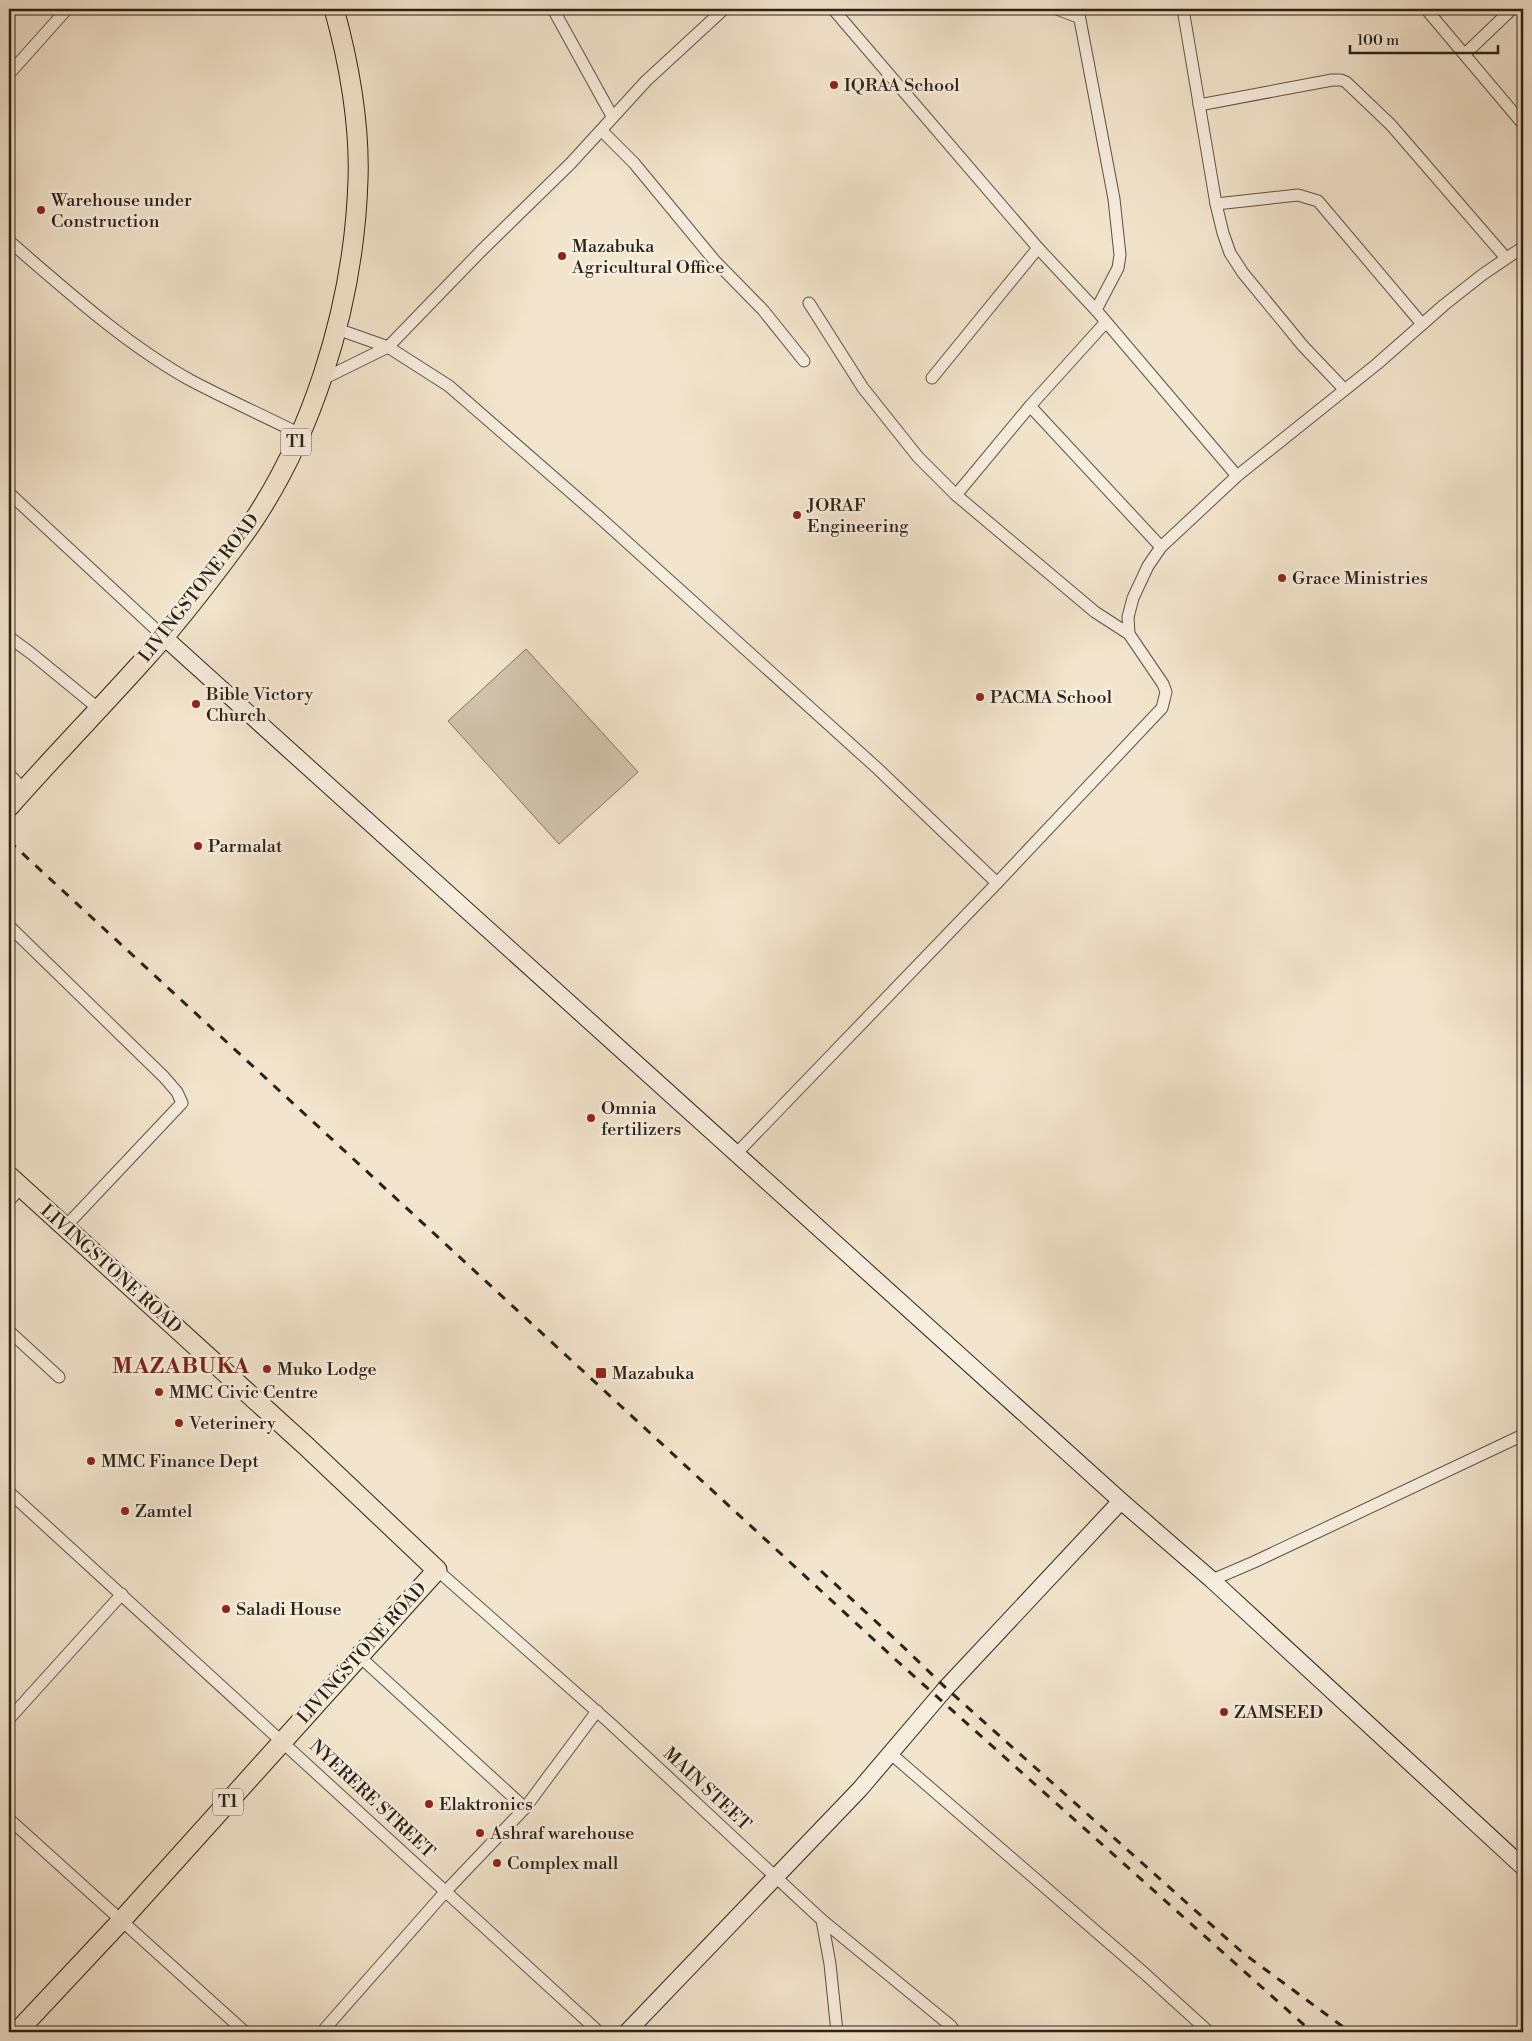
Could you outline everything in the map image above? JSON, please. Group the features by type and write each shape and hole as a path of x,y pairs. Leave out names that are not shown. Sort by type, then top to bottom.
{"highway":[{"name":"LIVINGSTONE ROAD","path":"9,807 164,637 236,547 265,503 300,434 321,380 337,329 354,232 358,179 355,121 343,40 334,9"},
{"name":"LIVINGSTONE ROAD","path":"13,1188 65,1227 306,1446 437,1570 283,1742 17,2032"}],"main road":[{"path":"164,637 1121,1501 1212,1580 1523,1867"},
{"path":"627,2032 860,1789 946,1688 1121,1501"}],"street":[{"path":"9,74 67,9"},
{"path":"553,9 612,116"},
{"path":"321,380 388,347 481,250 571,163 646,81 724,9"},
{"path":"834,9 1038,248 1096,310 1105,323 1237,476"},
{"path":"1058,9 1078,13 1114,199 1120,255 1118,268 1096,310"},
{"path":"1182,9 1216,204 1230,253 1243,273 1303,346 1344,389"},
{"path":"1426,9 1523,124"},
{"path":"1465,54 1512,9"},
{"path":"1199,104 1332,80 1346,82 1390,126 1506,258"},
{"path":"602,131 634,163 714,260 763,310 804,361"},
{"path":"1216,204 1298,195 1318,202 1422,324"},
{"path":"9,241 63,288 142,349 190,379 300,434"},
{"path":"1130,634 1129,608 1148,566 1161,547 1237,476 1377,364 1422,324 1506,258 1523,247"},
{"path":"932,378 1038,248"},
{"path":"736,1154 998,883 1162,708 1166,692 1163,684 1130,634 1094,612 956,495 906,445 877,407 809,303"},
{"path":"956,495 1030,406 1105,323"},
{"path":"337,329 388,347 449,386 598,516 878,769 998,883"},
{"path":"1030,406 1161,547"},
{"path":"9,493 164,637"},
{"path":"9,637 99,710"},
{"path":"9,774 24,790"},
{"path":"9,926 164,1077 177,1092 182,1103 65,1227"},
{"path":"9,1331 59,1377"},
{"path":"1212,1580 1523,1435"},
{"name":"NYERERE STREET","path":"9,1492 600,2032"},
{"name":"MAIN STEET","path":"437,1570 597,1711 822,1920 951,2026 955,2032"},
{"path":"9,1719 122,1594"},
{"path":"359,1656 525,1808"},
{"path":"322,2032 446,1891 525,1808 597,1711"},
{"path":"890,1753 1115,1948 1201,2030"},
{"path":"9,1819 245,2032"},
{"path":"822,1920 830,1964 837,2032"}],"shaded area":[{"path":"526,649 638,772 559,844 448,721"}],"railway":[{"path":"9,841 897,1661 1312,2032"},
{"path":"821,1571 946,1688 1243,1953 1350,2032"}],"place":[{"name":"IQRAA School","path":"834,85"},
{"name":"Warehouse under Construction","path":"41,210"},
{"name":"Mazabuka Agricultural Office","path":"562,256"},
{"name":"JORAF Engineering","path":"797,515"},
{"name":"Grace Ministries","path":"1282,578"},
{"name":"PACMA School","path":"980,697"},
{"name":"Bible Victory Church","path":"196,704"},
{"name":"Parmalat","path":"198,846"},
{"name":"Omnia fertilizers","path":"591,1118"},
{"name":"Muko Lodge","path":"267,1369"},
{"name":"Mazabuka","path":"601,1373"},
{"name":"MMC Civic Centre","path":"159,1392"},
{"name":"Veterinery","path":"179,1423"},
{"name":"MMC Finance Dept","path":"91,1461"},
{"name":"Zamtel","path":"125,1511"},
{"name":"Saladi House","path":"226,1609"},
{"name":"ZAMSEED","path":"1224,1712"},
{"name":"Elaktronics","path":"429,1804"},
{"name":"Ashraf warehouse","path":"480,1833"},
{"name":"Complex mall","path":"497,1863"}],"district":[{"name":"MAZABUKA","path":"181,1366"}]}
